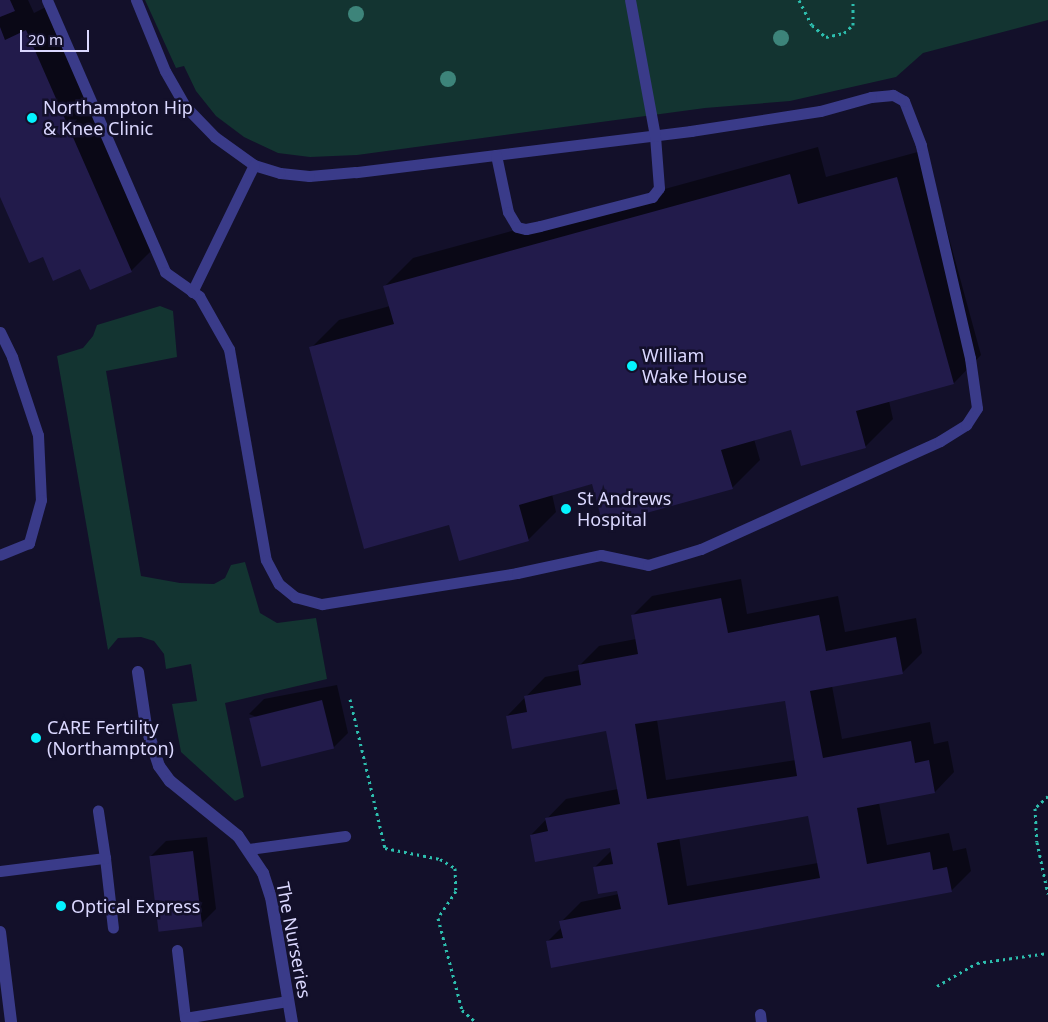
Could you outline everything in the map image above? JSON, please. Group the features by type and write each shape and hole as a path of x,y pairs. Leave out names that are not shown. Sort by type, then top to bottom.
{"street":[{"name":"The Nurseries","path":"138,672 146,726 159,766 170,782 238,836 249,849 263,873 271,897 292,1022"},
{"path":"0,932 4,991 11,1022"}],"lane":[{"path":"47,0 165,272 198,296 229,350 266,560 284,588 295,597 322,604 517,573 601,555 648,565 701,549 940,441 966,425 977,408 970,358 921,145 904,101 893,95 871,97 820,111 655,136 308,176 280,173 254,165 215,137 185,106 165,71 136,0"},
{"path":"496,155 508,212 517,227 526,229 652,197 659,188 655,136 630,0"},
{"path":"192,292 254,165"},
{"path":"0,332 12,356 38,435 41,500 28,543 0,555"},
{"path":"98,811 113,928"},
{"path":"249,849 345,836"},
{"path":"0,871 105,858"},
{"path":"177,950 185,1018 288,1001"}],"path":[{"path":"799,0 812,25 826,37 844,33 853,25 853,0"},
{"path":"350,700 385,848 440,859 455,868 456,892 438,918 462,1010 476,1022"},
{"path":"1048,796 1036,808 1038,842 1048,894"},
{"path":"937,986 977,963 1048,953"}],"green space":[{"path":"145,0 1048,0 1048,20 923,53 896,77 790,101 705,108 357,155 310,157 278,153 244,137 216,116 196,91 184,66 176,68"},
{"path":"160,306 173,311 177,357 106,371 141,576 180,583 214,584 225,578 231,565 245,562 260,613 277,623 316,618 327,679 225,703 244,797 235,801 181,752 172,704 197,701 191,664 166,669 164,654 154,641 141,637 118,638 108,650 57,356 83,348 93,336 97,325"}],"building":[{"path":"0,0 10,0 15,11 0,17"},
{"name":"Northampton Hip & Knee Clinic","path":"0,27 5,40 26,30 132,272 90,290 80,269 53,281 43,257 29,263 0,197"},
{"name":"William Wake House","path":"790,174 798,204 897,177 954,384 856,411 866,448 801,466 791,430 721,450 733,489 603,525 592,484 519,505 529,541 459,561 449,525 364,549 309,347 394,324 383,286"},
{"path":"721,598 728,633 819,615 826,651 896,637 903,674 810,691 823,758 911,741 915,763 929,760 935,793 857,808 867,864 930,852 933,870 947,867 952,892 551,968 546,941 563,938 559,921 621,909 617,891 598,894 593,867 613,864 610,848 535,862 530,835 548,831 545,818 620,804 606,731 512,749 506,716 527,712 524,696 581,685 578,665 638,654 631,615","holes":["785,701 797,776 647,799 635,724","808,816 820,878 668,905 657,843"]},
{"path":"322,700 334,749 261,767 249,718"},
{"path":"193,851 202,926 159,932 149,856"}],"place":[{"name":"Northampton Hip & Knee Clinic","path":"32,118"},
{"name":"William Wake House","path":"632,366"},
{"name":"St Andrews Hospital","path":"566,509"},
{"name":"CARE Fertility (Northampton)","path":"36,738"},
{"name":"Optical Express","path":"61,906"}]}
